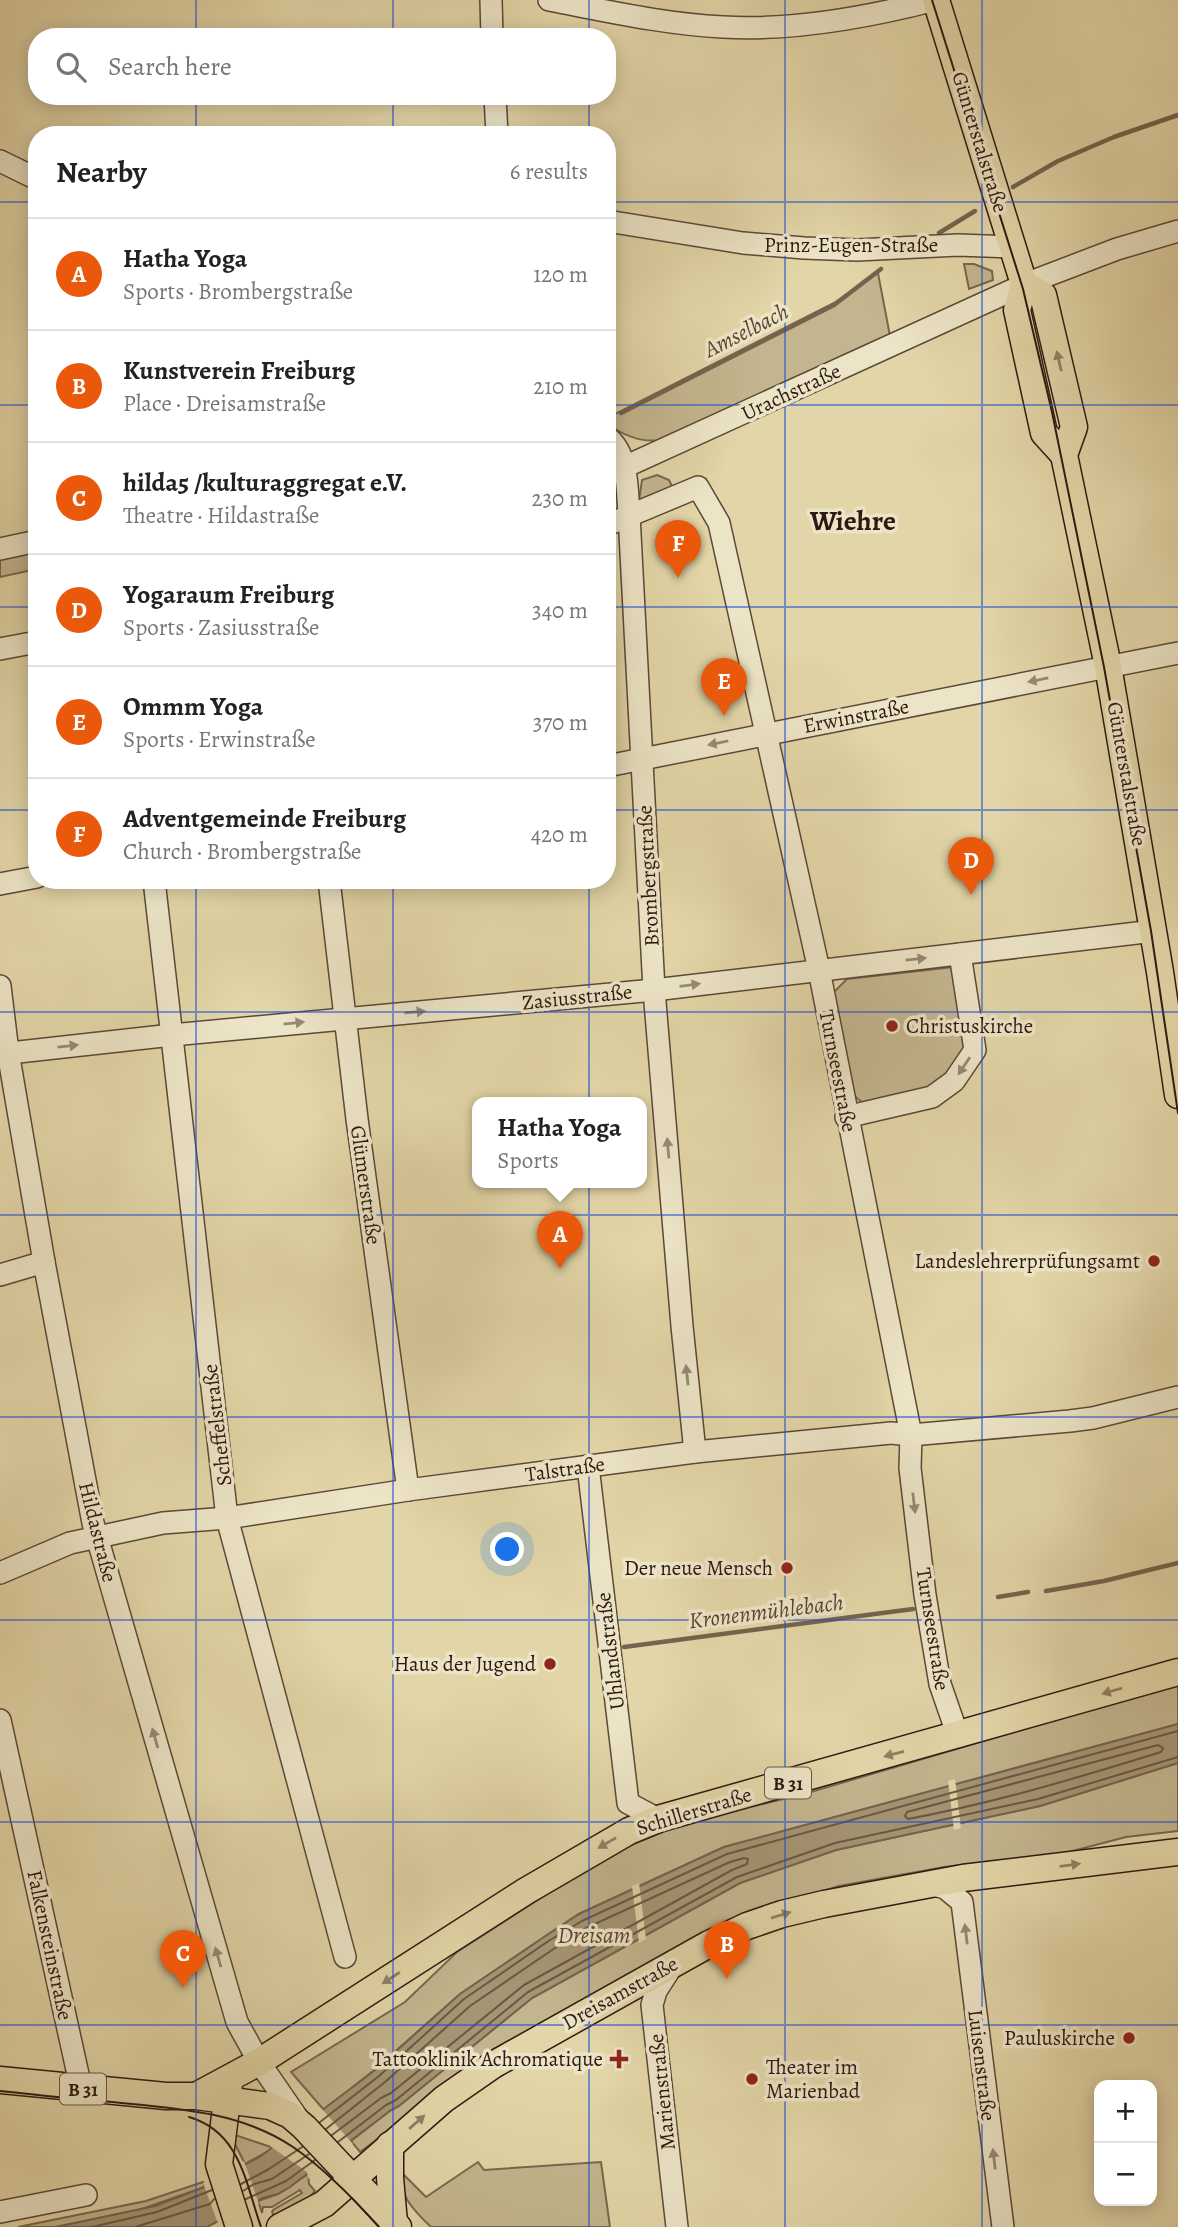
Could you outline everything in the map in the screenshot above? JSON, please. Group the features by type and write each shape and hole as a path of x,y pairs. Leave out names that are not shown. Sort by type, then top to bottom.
{"main road":[{"name":"Günterstalstraße","path":"935,0 1024,284 1043,295 1074,426 1063,455 1106,666 1154,931 1178,1095"},
{"name":"Schillerstraße","path":"259,2062 526,1891 629,1830 658,1819 1178,1672"},
{"name":"Dreisamstraße","path":"281,2227 324,2204 346,2172 390,2145 444,2099 493,2065 747,1926 782,1914 930,1884 1178,1852"},
{"name":"B 31","path":"0,2080 166,2096 196,2096 228,2089 259,2062"},
{"path":"238,2225 219,2164 228,2089 294,2116 396,2225"},
{"path":"390,2145 390,2179 396,2225"}],"street":[{"path":"491,0 492,28"},
{"path":"549,0 656,21 726,27 782,25 875,15 935,0"},
{"path":"495,105 497,126"},
{"path":"0,161 28,175"},
{"name":"Prinz-Eugen-Straße","path":"616,222 743,243 804,248 858,250 958,245 1013,247"},
{"name":"Urachstraße","path":"616,471 1024,284 1117,249 1178,231"},
{"path":"616,443 616,471"},
{"name":"Brombergstraße","path":"616,471 629,515 654,990 695,1452"},
{"name":"Turnseestraße","path":"629,515 698,487 719,523 764,734 819,970 911,1435 910,1468 925,1595 940,1684 958,1736"},
{"path":"616,521 629,515"},
{"path":"0,548 28,543"},
{"path":"0,649 28,644"},
{"name":"Erwinstraße","path":"616,764 1178,653"},
{"path":"0,884 28,879"},
{"name":"Scheffelstraße","path":"155,889 228,1518 345,1957"},
{"name":"Glümerstraße","path":"330,889 357,1119 408,1490"},
{"name":"Zasiusstraße","path":"4,1053 654,990 1154,931"},
{"path":"846,1116 932,1097 954,1081 975,1050 960,954"},
{"name":"Hildastraße","path":"0,986 4,1053 97,1536 237,2022 294,2116"},
{"path":"0,1275 44,1262"},
{"name":"Talstraße","path":"1138,1407 1173,1385 1178,1378"},
{"name":"Talstraße","path":"0,1573 70,1543 163,1523 228,1518 408,1490 695,1452 891,1433 911,1435 1055,1423 1093,1418 1178,1397"},
{"name":"Uhlandstraße","path":"588,1466 628,1802 658,1819"},
{"name":"Falkensteinstraße","path":"0,1720 81,2088"},
{"path":"930,1884 945,1888 962,1902 981,1883 995,1875"},
{"name":"Luisenstraße","path":"962,1902 1003,2227"},
{"name":"Marienstraße","path":"674,1964 656,1991 652,2005 677,2227"},
{"path":"0,2212 86,2195"}],"shaded area":[{"path":"964,264 974,264 992,271 993,280 969,289"},
{"path":"878,273 890,336 660,440 632,437 616,430 616,413 834,303"},
{"path":"657,475 669,480 673,488 639,501 642,480"},
{"path":"28,548 28,571 0,577 0,553"},
{"name":"Christuskirche","path":"954,967 966,1041 962,1057 949,1072 921,1094 864,1104 852,1094 833,993 847,979"},
{"path":"1178,1684 1178,1724 724,1847 579,1914 460,1994 373,2071 324,2110 291,2072 405,2002 457,1952 593,1864 631,1845 685,1823 804,1794"},
{"path":"1178,1763 1178,1831 1126,1837 1065,1853 944,1867 839,1886 778,1905 487,2057 360,2152 351,2141 399,2106 532,1998 740,1883 836,1850 1040,1806"},
{"path":"235,2135 274,2148 245,2164 233,2140"},
{"path":"478,2162 484,2170 601,2162 610,2227 431,2227 404,2195 399,2170 426,2197"},
{"path":"308,2174 309,2184 315,2191 308,2199 274,2216 273,2210 302,2193 300,2190 272,2207 263,2207 262,2213 258,2201 278,2194"},
{"path":"203,2182 205,2186 202,2188 139,2210 56,2227 18,2227 146,2201"}],"water":[{"name":"Dreisam","path":"1178,1724 1178,1763 1040,1806 836,1850 740,1883 532,1998 399,2106 290,2187 207,2227 56,2227 155,2206 202,2188 261,2156 374,2071 460,1994 547,1935 579,1914 724,1847"}],"pier":[{"path":"955,1779 961,1828 954,1830 948,1781"},
{"path":"639,1883 646,1939 639,1943 632,1886"},
{"path":"321,2108 353,2144 308,2179 307,2172 270,2146"},
{"path":"244,2161 259,2204 219,2226 203,2183"}],"waterway":[{"name":"Amselbach","path":"1013,187 1058,161 1114,137 1178,115"},
{"name":"Amselbach","path":"939,233 975,211"},
{"name":"Amselbach","path":"621,413 834,305 881,269"},
{"name":"Kronenmühlebach","path":"1046,1591 1104,1581 1178,1563"},
{"name":"Kronenmühlebach","path":"998,1597 1028,1592"},
{"name":"Kronenmühlebach","path":"624,1647 913,1609"}],"tram line":[{"path":"932,0 1023,289 1052,412 1104,667 1151,931 1178,1113"},
{"path":"0,2091 182,2109 251,2126 273,2135 305,2156 338,2184 379,2227"},
{"path":"189,2117 206,2124 231,2147 239,2162 261,2227"}],"place":[{"name":"Adventgemeinde Freiburg","path":"678,578"},
{"name":"Ommm Yoga","path":"724,716"},
{"name":"Yogaraum Freiburg","path":"971,895"},
{"name":"Christuskirche","path":"892,1026"},
{"name":"Landeslehrerprüfungsamt","path":"1154,1261"},
{"name":"Hatha Yoga","path":"560,1269"},
{"name":"Der neue Mensch","path":"787,1568"},
{"name":"Haus der Jugend","path":"550,1664"},
{"name":"Kunstverein Freiburg","path":"727,1979"},
{"name":"hilda5 /kulturaggregat e.V.","path":"183,1988"},
{"name":"Pauluskirche","path":"1129,2038"},
{"name":"Tattooklinik Achromatique","path":"619,2059"},
{"name":"Theater im Marienbad","path":"752,2079"}],"district":[{"name":"Wiehre","path":"853,520"}]}
